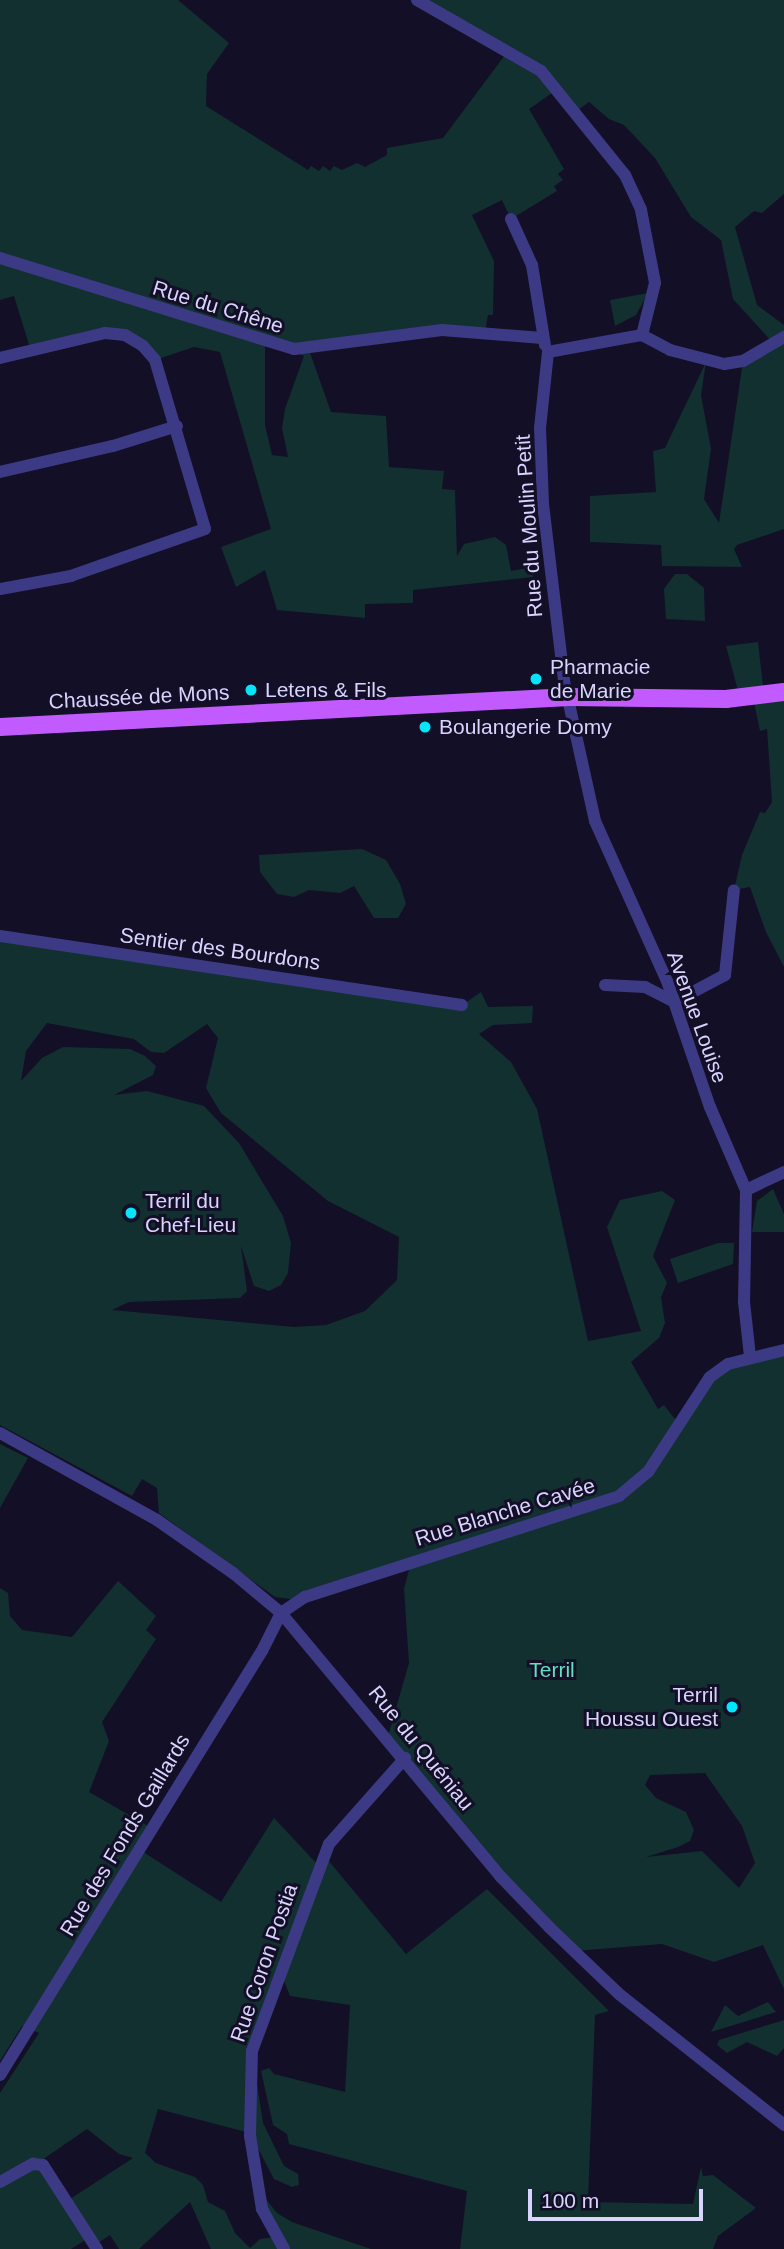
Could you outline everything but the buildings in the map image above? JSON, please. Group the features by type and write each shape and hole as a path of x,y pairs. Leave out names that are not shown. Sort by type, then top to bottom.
{"main road":[{"name":"Chaussée de Mons","path":"0,727 569,697 726,699 784,692"}],"street":[{"path":"417,0 541,71 618,164 641,211 652,258 653,300 642,335"},
{"path":"511,219 532,265 542,338 548,352 642,335 670,350 724,364 743,361 779,340"},
{"name":"Rue du Chêne","path":"0,258 294,349 442,330 542,338"},
{"path":"0,358 105,333 132,338 155,360 205,523 203,531 71,576 0,589"},
{"name":"Rue du Moulin Petit","path":"548,352 541,428 542,504 548,578 569,697"},
{"path":"0,472 113,446 177,426"},
{"name":"Avenue Louise","path":"569,697 595,821 674,1002 713,1116 746,1190 744,1302 750,1356"},
{"path":"605,985 645,987 674,1002 725,975 734,890"},
{"name":"Sentier des Bourdons","path":"0,936 462,1005"},
{"path":"746,1190 784,1172"},
{"path":"750,1356 784,1350"},
{"name":"Rue Blanche Cavée","path":"281,1613 305,1597 619,1496 648,1472 701,1388 728,1364 750,1356"},
{"name":"Rue du Quéniau","path":"0,1433 157,1520 233,1573 281,1613 405,1758 500,1876 583,1960 644,2015 784,2125"},
{"name":"Rue des Fonds Gaillards","path":"0,2075 262,1651 281,1613"},
{"name":"Rue Coron Postia","path":"284,2249 262,2209 250,2136 252,2051 323,1854 339,1830 405,1758"},
{"path":"0,2182 33,2164 43,2165 97,2249"}],"green space":[{"path":"0,0 178,0 229,43 207,74 206,106 308,170 311,166 319,171 323,166 330,171 334,166 342,170 357,163 365,167 387,155 387,148 443,138 508,51 417,0 784,0 784,194 762,213 754,211 735,227 757,305 784,325 784,529 737,545 734,549 742,567 662,566 661,545 590,542 590,496 656,492 653,451 665,448 706,362 701,395 711,449 704,499 719,523 743,361 773,343 733,299 721,240 691,217 655,158 624,125 609,119 589,102 577,111 558,89 529,109 564,169 558,174 563,180 554,186 557,191 511,219 502,200 472,215 494,261 493,315 488,315 485,332 463,330 309,350 331,412 386,416 389,467 444,471 442,489 455,490 457,556 464,544 495,537 506,545 511,571 532,567 533,577 413,590 413,603 365,604 365,618 277,610 265,570 236,587 221,547 271,529 220,352 194,347 155,360 119,333 31,351 14,296 0,300","holes":["265,343 304,356 285,409 282,428 288,457 272,455 265,425"]},
{"path":"648,293 636,315 615,326 610,300"},
{"path":"675,574 687,574 704,588 705,621 666,619 664,589"},
{"path":"758,642 764,695 784,692 784,967 766,932 750,887 734,890 742,855 760,812 765,813 772,802 767,729 760,731 753,697 740,698 726,646"},
{"path":"362,849 386,860 400,884 406,904 398,918 374,918 354,886 340,893 309,890 294,897 277,894 260,872 259,855"},
{"name":"Terril","path":"0,936 462,1005 481,992 488,1007 533,1006 532,1023 493,1025 479,1034 511,1062 537,1109 588,1341 641,1331 607,1227 620,1200 662,1191 675,1200 653,1256 667,1283 661,1297 665,1323 659,1338 631,1362 658,1409 664,1405 678,1423 724,1366 784,1350 784,1989 763,1945 714,1962 662,1944 574,1951 550,1928 388,1736 409,1663 404,1589 411,1562 291,1599 275,1597 159,1513 157,1488 142,1479 132,1496 0,1425","holes":["47,1023 134,1039 151,1052 164,1053 207,1024 218,1038 206,1088 221,1113 328,1201 399,1237 397,1280 365,1311 326,1325 294,1327 112,1310 129,1302 240,1298 247,1291 241,1246 254,1286 269,1291 281,1285 288,1273 291,1243 283,1216 239,1143 204,1106 147,1091 114,1095 153,1075 156,1066 145,1056 130,1049 63,1047 42,1058 21,1081 26,1051","705,1773 742,1826 755,1863 739,1888 702,1851 646,1857 690,1841 694,1830 686,1812 656,1798 645,1785 650,1775"]},
{"path":"773,1189 784,1214 784,1232 752,1232 757,1201"},
{"path":"718,1243 734,1243 733,1264 678,1283 670,1259"},
{"path":"0,1444 28,1458 0,1508"},
{"path":"118,1581 156,1616 146,1630 156,1639 102,1722 109,1741 89,1792 150,1827 137,1848 221,1902 274,1818 318,1865 323,1854 406,1954 487,1889 609,2011 595,2015 588,2202 693,2204 701,2167 703,2176 713,2175 756,2208 718,2236 713,2249 460,2249 467,2191 289,2144 287,2134 273,2125 261,2071 269,2068 274,2074 345,2092 350,2005 290,1996 283,1978 252,2051 263,2123 284,2166 298,2174 299,2185 292,2187 274,2179 250,2133 158,2109 145,2153 156,2163 195,2177 203,2185 208,2202 225,2211 235,2233 250,2248 260,2239 274,2237 265,2198 277,2213 292,2222 371,2249 211,2249 190,2202 139,2249 119,2249 110,2235 95,2245 90,2237 71,2249 0,2249 0,2093 39,2033 22,2026 0,2061 0,1588 8,1593 10,1616 22,1630 72,1637","holes":["87,2129 119,2154 133,2158 67,2201 39,2162"]},
{"path":"768,2002 776,2012 711,2032 725,2005 738,2016"},
{"path":"784,2020 784,2048 777,2056 747,2042 727,2053 717,2045 719,2040"}],"place":[{"name":"Pharmacie de Marie","path":"536,679"},
{"name":"Letens & Fils","path":"251,690"},
{"name":"Boulangerie Domy","path":"425,727"},
{"name":"Terril du Chef-Lieu","path":"131,1213"},
{"name":"Terril Houssu Ouest","path":"732,1707"}]}
